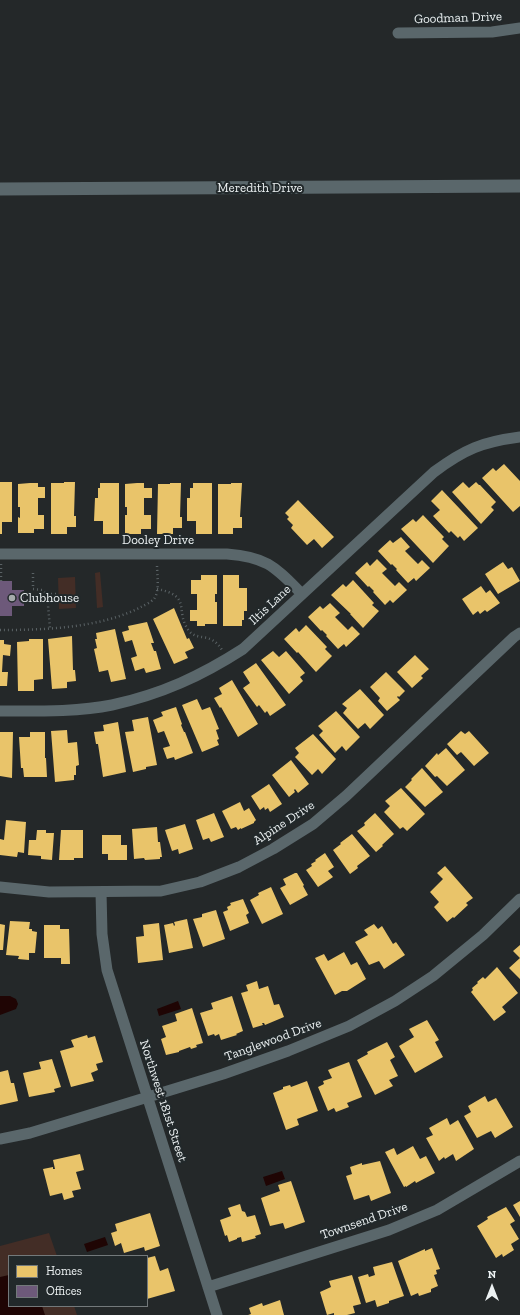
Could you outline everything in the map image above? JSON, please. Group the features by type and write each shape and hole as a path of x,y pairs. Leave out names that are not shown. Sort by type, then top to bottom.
{"street":[{"name":"Goodman Drive","path":"398,33 492,32 520,28"},
{"name":"Meredith Drive","path":"0,190 520,186"},
{"name":"Iltis Lane","path":"0,711 70,709 112,705 186,682 217,666 243,649 434,472 453,458 473,447 496,440 520,437"},
{"name":"Dooley Drive","path":"0,554 245,555 260,560 272,567 302,594"},
{"name":"Alpine Drive","path":"0,887 49,892 161,891 200,882 239,867 273,849 313,824 346,796 520,633"},
{"name":"Northwest 181st Street","path":"101,892 102,934 107,970 217,1315"},
{"name":"Tanglewood Drive","path":"0,1138 30,1133 223,1074 281,1054 349,1026 395,1001 433,976 483,935 520,899"},
{"name":"Townsend Drive","path":"208,1287 389,1230 437,1210 520,1161"}],"path":[{"path":"0,554 1,581"},
{"path":"0,630 50,628 87,624 114,618 133,611 154,598 157,589 157,562"},
{"path":"33,573 33,589 42,590 47,594 58,594"},
{"path":"157,589 167,591 178,597 182,615 191,632 195,635 212,639 223,651"},
{"path":"47,594 50,628"}],"shaded area":[{"path":"100,572 103,607 97,608 95,573"},
{"path":"75,577 76,608 59,609 58,578"},
{"path":"0,996 10,996 16,999 18,1004 16,1009 0,1015"},
{"path":"178,1001 181,1009 159,1016 157,1009"},
{"path":"282,1171 285,1179 266,1186 263,1177"},
{"path":"49,1233 57,1255 8,1255 8,1307 74,1307 77,1315 0,1315 0,1246"},
{"path":"105,1237 108,1245 87,1252 84,1244"},
{"path":"8,1275 8,1307 42,1307 45,1315 0,1315 0,1277"}],"building: Homes":[{"path":"504,464 520,481 520,506 513,512 482,478 493,468 496,471"},
{"path":"0,482 12,482 12,522 2,522 2,534 0,534"},
{"path":"75,482 74,516 76,516 76,527 67,527 67,534 51,534 51,483"},
{"path":"463,482 469,488 476,482 496,502 491,507 494,510 481,524 452,492"},
{"path":"38,483 38,487 45,487 45,498 38,498 38,515 44,515 44,529 34,529 34,533 18,533 18,517 20,518 20,507 18,507 18,484"},
{"path":"100,483 119,483 119,534 103,534 103,521 94,521 95,498 98,498 98,488 100,488"},
{"path":"144,483 144,488 152,488 152,498 144,498 144,515 151,515 151,529 141,529 141,534 125,534 125,515 127,515 127,507 125,507 125,484"},
{"path":"181,483 180,517 182,517 182,528 173,528 173,534 157,534 158,484"},
{"path":"193,483 212,483 212,534 196,534 196,521 187,521 187,498 190,498 190,488 193,488"},
{"path":"242,483 240,517 242,517 242,528 233,528 233,534 218,534 218,484"},
{"path":"442,490 478,528 464,541 460,536 458,538 451,531 449,533 433,516 440,510 431,501"},
{"path":"298,500 334,537 322,548 314,539 307,545 291,528 293,525 287,519 289,517 285,513"},
{"path":"423,515 444,537 442,539 449,546 433,563 401,529 413,519 416,522"},
{"path":"401,537 410,547 405,551 418,564 422,560 430,568 416,581 414,578 408,583 396,570 397,569 392,564 391,565 378,551 390,540 393,543"},
{"path":"377,559 387,569 382,573 395,586 399,582 407,590 393,603 390,600 385,605 373,592 374,591 369,586 368,587 355,573 367,562 370,566"},
{"path":"503,562 508,569 512,567 520,581 498,594 485,574"},
{"path":"201,575 217,575 217,594 215,594 215,602 217,602 217,624 197,626 197,621 190,621 190,610 197,610 197,594 191,594 191,580 201,580"},
{"path":"223,575 239,575 239,588 247,588 247,611 244,611 242,626 223,626"},
{"path":"353,580 374,603 372,605 379,611 363,628 331,595 343,584 346,587"},
{"path":"481,586 486,593 490,590 500,603 487,612 485,610 480,614 478,611 473,615 462,599"},
{"path":"330,603 340,613 335,617 348,630 352,626 360,634 346,647 344,644 338,649 326,636 327,635 322,630 321,631 308,617 320,606 323,609"},
{"path":"174,608 187,639 189,638 194,648 185,652 188,658 174,664 153,619"},
{"path":"147,622 154,643 151,643 154,651 156,651 161,669 146,673 144,668 135,671 131,658 137,656 132,640 125,642 122,632 129,630 128,626"},
{"path":"306,625 327,647 325,649 332,656 316,672 284,639 296,628 299,632"},
{"path":"115,629 126,679 111,682 108,670 99,672 94,649 97,648 95,639 97,639 96,633"},
{"path":"72,636 73,670 75,670 76,681 67,682 67,688 52,689 48,639"},
{"path":"29,639 43,639 43,679 34,680 34,691 18,691 17,642 29,641"},
{"path":"0,640 4,640 4,644 11,645 10,656 3,655 2,672 8,672 7,686 0,686"},
{"path":"273,651 279,657 286,651 305,673 300,677 303,681 289,694 261,660"},
{"path":"415,655 429,669 421,676 423,678 412,688 397,672"},
{"path":"256,663 286,705 270,716 267,711 265,713 259,705 257,707 243,688 250,683 243,672"},
{"path":"386,672 405,691 397,697 400,700 387,711 378,701 380,698 370,687"},
{"path":"232,680 258,724 238,737 221,707 220,708 214,698 222,694 219,688"},
{"path":"360,689 384,715 370,729 365,723 358,729 343,713 347,708 342,704"},
{"path":"197,699 202,710 210,707 219,729 216,730 219,745 202,752 182,705"},
{"path":"176,707 182,724 181,725 193,753 175,760 174,757 167,759 163,748 170,746 164,731 158,733 153,720 163,716 161,712"},
{"path":"336,711 360,737 346,751 342,746 335,753 319,735 323,731 318,726"},
{"path":"148,717 157,765 133,772 125,732 134,731 132,720"},
{"path":"118,722 126,772 103,777 98,744 96,744 94,732 104,731 103,725"},
{"path":"67,730 68,743 77,742 79,765 76,766 76,775 74,775 74,780 55,782 51,731"},
{"path":"461,731 465,734 469,731 489,753 474,766 461,752 457,755 447,744"},
{"path":"0,732 13,732 12,778 0,776"},
{"path":"30,732 45,732 47,777 24,777 23,768 21,768 19,737 30,737"},
{"path":"313,734 336,759 322,774 318,769 312,775 295,757 299,753 295,748"},
{"path":"446,748 465,770 447,786 437,776 435,777 425,766 437,753 438,755"},
{"path":"291,760 309,784 298,793 295,789 295,792 289,797 272,775"},
{"path":"422,768 443,792 425,807 405,787"},
{"path":"269,784 282,804 270,812 268,808 265,810 264,807 260,810 251,796"},
{"path":"401,788 425,814 407,831 403,827 400,829 384,812 390,806 385,801"},
{"path":"240,802 244,811 249,808 256,820 254,823 241,829 238,830 236,827 231,829 222,811"},
{"path":"214,813 224,837 211,842 209,838 203,840 196,820"},
{"path":"375,813 394,834 376,852 357,831 365,825 364,823"},
{"path":"6,820 26,822 24,853 18,852 17,857 0,855 0,839 4,840"},
{"path":"185,824 193,849 179,854 178,849 172,851 165,830"},
{"path":"157,827 158,842 160,842 162,857 160,857 160,859 134,859 132,829"},
{"path":"37,830 46,830 46,833 54,833 52,860 41,859 41,856 28,855 29,840 36,840"},
{"path":"61,830 83,830 83,858 74,858 74,860 59,860"},
{"path":"352,834 370,856 357,866 358,868 350,874 333,850"},
{"path":"102,835 121,835 121,845 127,845 127,860 108,860 108,854 102,854"},
{"path":"325,853 334,867 328,871 333,877 318,887 306,870 312,866 311,864 316,861 315,860"},
{"path":"445,866 473,898 466,903 468,905 454,918 453,917 447,922 434,907 439,902 430,892 443,879 437,873"},
{"path":"297,873 308,895 290,905 280,888 286,885 283,879"},
{"path":"271,887 283,914 262,924 250,900 259,895 258,893"},
{"path":"243,899 249,913 246,915 249,923 230,931 223,912 228,910 227,907 231,905 230,903"},
{"path":"216,910 225,939 203,947 193,919 202,917 202,914"},
{"path":"187,919 193,948 169,953 164,925 173,923 174,926 174,922"},
{"path":"10,921 30,922 29,929 37,932 35,953 29,953 29,960 18,959 19,956 6,955"},
{"path":"159,923 163,960 138,963 136,937 144,936 143,925"},
{"path":"0,924 5,925 3,950 0,950"},
{"path":"374,924 378,929 382,926 393,944 396,942 405,955 384,969 379,961 369,965 355,942 368,935 364,930"},
{"path":"44,925 60,925 60,929 69,929 70,964 61,964 61,958 44,958"},
{"path":"520,945 520,958 513,951"},
{"path":"344,952 351,965 357,962 366,979 347,991 342,991 335,995 315,958 324,954 328,961"},
{"path":"520,958 520,979 509,968"},
{"path":"497,967 518,993 502,1007 506,1012 494,1021 471,992 473,990 472,988 478,983 477,982 483,977 485,979"},
{"path":"257,981 259,989 268,986 274,1005 279,1004 284,1017 265,1025 262,1023 263,1025 253,1028 241,993 248,991 246,985"},
{"path":"232,996 243,1031 236,1034 237,1035 221,1040 219,1034 215,1036 214,1034 208,1036 200,1013 213,1009 211,1003"},
{"path":"192,1008 203,1043 196,1045 197,1047 191,1049 190,1047 179,1052 166,1055 161,1039 166,1037 162,1026 177,1021 175,1014"},
{"path":"427,1020 439,1040 435,1042 443,1057 415,1073 399,1046 414,1037 409,1029"},
{"path":"87,1035 88,1038 95,1036 103,1062 96,1064 98,1070 91,1073 94,1081 71,1087 60,1051 74,1047 71,1040"},
{"path":"387,1042 395,1057 390,1060 398,1076 389,1080 393,1086 375,1095 357,1060 368,1054 367,1052"},
{"path":"52,1059 61,1087 54,1089 55,1092 29,1097 23,1073 41,1069 39,1062"},
{"path":"349,1062 362,1097 347,1103 349,1107 336,1112 334,1108 328,1111 318,1087 324,1084 323,1081 332,1078 328,1070"},
{"path":"8,1070 11,1083 14,1083 18,1101 0,1105 0,1072"},
{"path":"307,1081 318,1111 297,1119 299,1125 286,1130 273,1093 283,1089 283,1087 290,1085 291,1087"},
{"path":"485,1096 488,1102 496,1098 513,1127 495,1138 491,1131 477,1138 464,1116 471,1112 468,1106"},
{"path":"447,1118 450,1125 458,1120 474,1149 456,1161 453,1154 445,1159 444,1157 439,1161 426,1138 433,1135 429,1128"},
{"path":"413,1146 420,1159 426,1156 435,1173 416,1183 415,1181 404,1187 385,1152 394,1148 397,1155"},
{"path":"80,1154 84,1170 76,1172 81,1189 72,1191 74,1197 64,1200 62,1193 50,1196 43,1169 53,1167 53,1169 55,1169 53,1160"},
{"path":"380,1161 391,1193 371,1201 369,1195 354,1200 346,1176 352,1174 350,1167 362,1163 362,1165"},
{"path":"291,1181 305,1222 285,1229 283,1223 270,1226 261,1198 280,1191 278,1185"},
{"path":"520,1201 520,1217 513,1205"},
{"path":"240,1204 242,1211 245,1212 247,1217 255,1215 261,1234 255,1236 256,1238 242,1242 241,1237 229,1242 227,1235 225,1236 220,1220 231,1216 228,1208"},
{"path":"506,1207 515,1221 510,1224 519,1239 511,1244 514,1250 503,1257 502,1254 496,1258 477,1226 488,1219 487,1217"},
{"path":"150,1213 160,1246 145,1251 144,1247 124,1253 121,1243 115,1246 111,1233 117,1231 115,1224"},
{"path":"432,1248 440,1269 436,1270 437,1274 434,1275 438,1286 431,1289 431,1292 419,1296 418,1293 411,1296 398,1261 425,1249 425,1251"},
{"path":"155,1256 160,1271 168,1268 175,1291 148,1299 148,1258"},
{"path":"392,1262 404,1296 377,1307 375,1300 366,1303 358,1277 368,1274 369,1277 375,1275 373,1267"},
{"path":"352,1275 361,1304 353,1306 355,1313 347,1315 334,1315 334,1313 327,1315 320,1292 331,1287 329,1281"},
{"path":"280,1300 284,1315 248,1315 251,1314 249,1308 262,1303 263,1306"}],"building: Offices":[{"name":"Clubhouse","path":"0,581 12,581 12,590 24,590 24,606 12,606 12,616 0,616"}],"place":[{"name":"Clubhouse","path":"12,598"}]}
